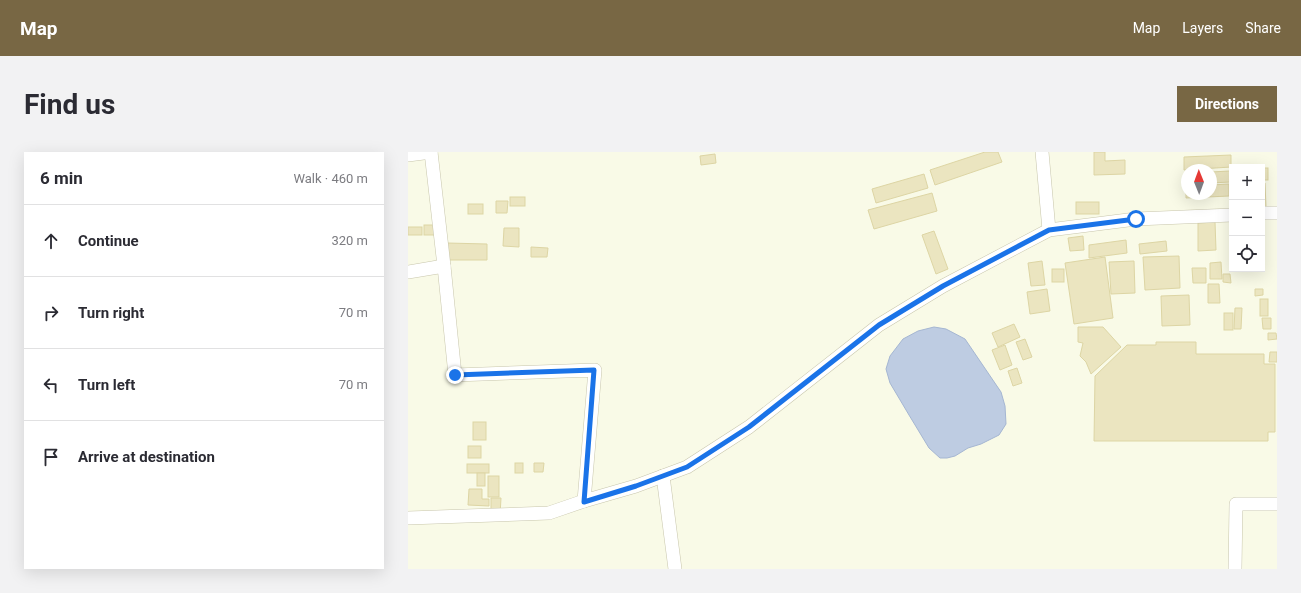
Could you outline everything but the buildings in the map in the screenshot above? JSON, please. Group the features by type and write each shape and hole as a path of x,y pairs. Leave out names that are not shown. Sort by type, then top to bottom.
{"street":[{"path":"408,155 431,152 455,375 594,370 584,502"},
{"path":"1042,152 1049,230"},
{"path":"1265,213 1277,212"},
{"path":"408,518 549,513 636,486 687,467 749,427 879,325 943,286 1049,230 1136,219 1229,215"},
{"path":"408,272 444,266"},
{"path":"662,476 676,569"},
{"path":"1235,569 1236,504 1277,504"}],"water":[{"path":"934,327 946,329 965,339 1001,392 1005,406 1006,424 999,435 981,444 968,448 955,456 947,458 940,458 929,448 890,383 886,369 890,356 903,339 918,331"}],"route":[{"path":"455,375 594,370 584,502 636,486 687,467 749,427 879,325 943,286 1049,230 1136,219"}]}
